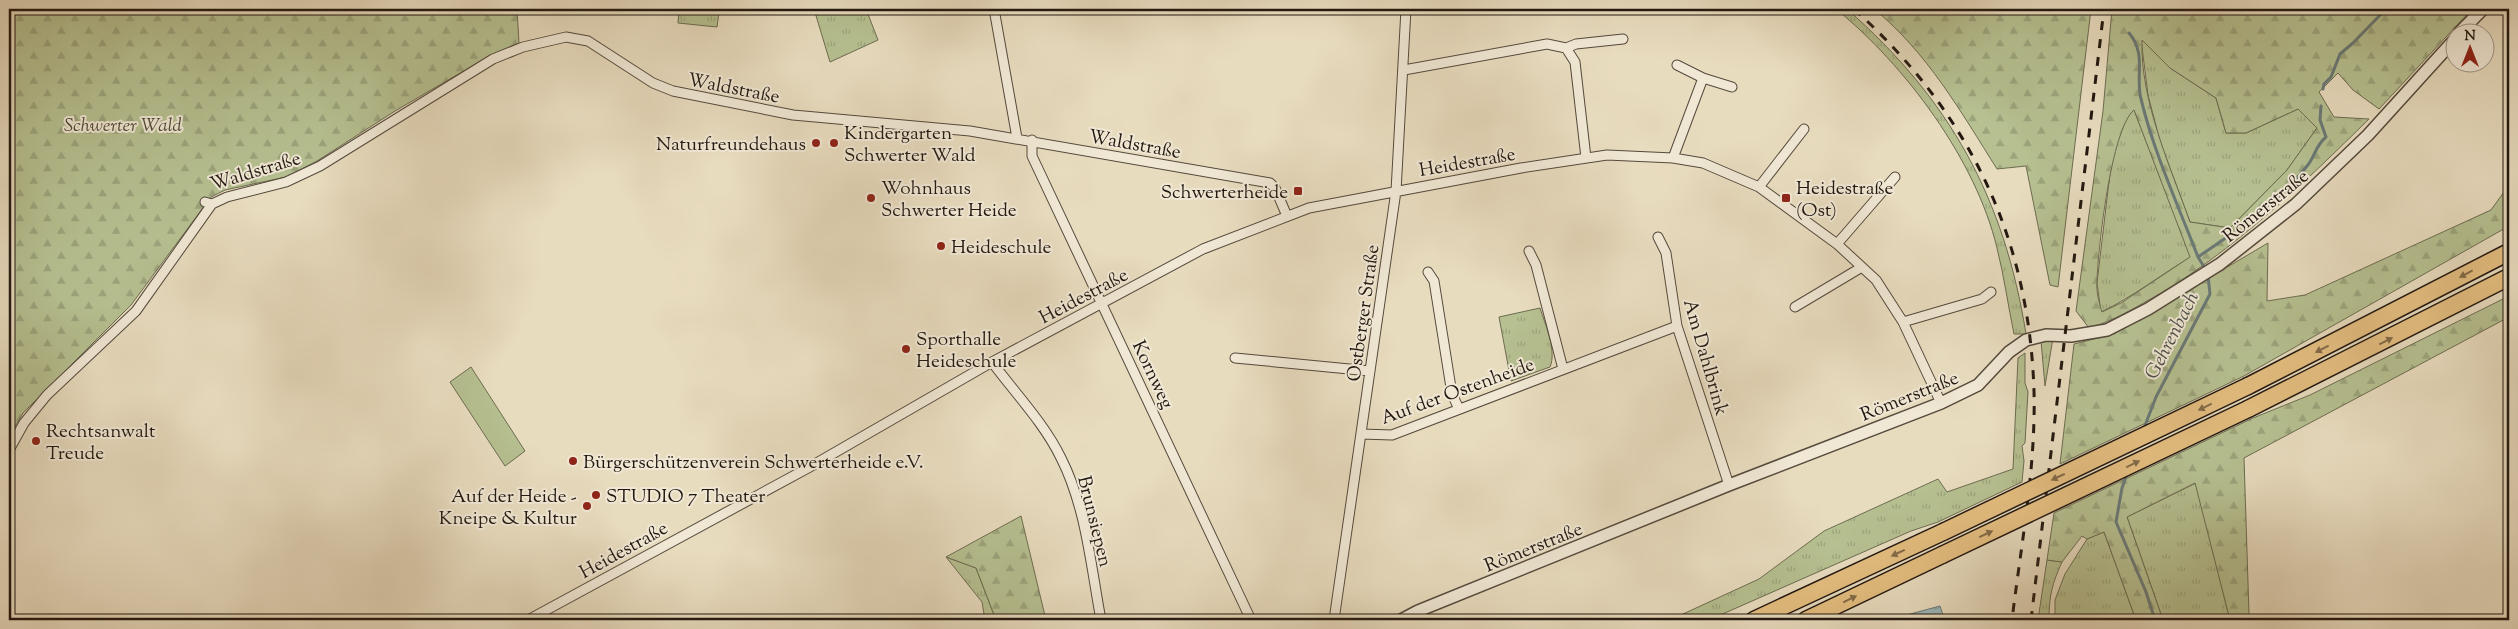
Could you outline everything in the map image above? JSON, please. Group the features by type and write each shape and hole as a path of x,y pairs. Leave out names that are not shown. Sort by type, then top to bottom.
{"highway":[{"path":"1754,620 2248,386 2509,252"},
{"path":"1806,620 2248,409 2509,277"}],"street":[{"path":"994,9 1017,138"},
{"name":"Ostberger Straße","path":"1334,620 1396,190 1406,9"},
{"path":"2470,22 2483,9"},
{"name":"Waldstraße","path":"9,450 24,423 47,395 136,311 209,203 286,182 320,166 493,59 523,47 566,37 588,41 652,83 673,91 793,115 970,130 1270,183 1275,188 1287,216"},
{"path":"1404,70 1547,44 1566,48 1576,44 1623,39"},
{"path":"1566,48 1575,62 1586,158"},
{"name":"Römerstraße","path":"1402,620 1418,611 1729,485 1941,403 1978,385 2009,352 2026,340 2046,335 2071,336 2107,330 2148,309 2220,264 2268,228 2324,180 2368,135 2446,49"},
{"path":"1677,65 1703,78 1732,87"},
{"path":"1673,158 1703,78"},
{"path":"1759,187 1804,129"},
{"name":"Kornweg","path":"1032,140 1032,156 1103,302 1251,620"},
{"name":"Heidestraße","path":"528,620 808,468 992,362 1203,249 1287,216 1333,202 1586,158 1607,155 1673,158 1703,163 1759,187 1837,244 1876,280 1903,322 1941,403"},
{"path":"1837,244 1895,177"},
{"name":"Am Dahlbrink","path":"1658,237 1666,254 1678,326 1729,485"},
{"name":"Auf der Ostenheide","path":"1529,251 1536,265 1562,369"},
{"path":"1795,307 1862,267"},
{"path":"1428,272 1434,281 1452,394 1458,410"},
{"path":"1903,322 1982,299 1991,292"},
{"name":"Auf der Ostenheide","path":"1361,434 1392,435 1678,326"},
{"path":"1234,358 1370,371"},
{"name":"Brunsiepen","path":"992,362 1049,437 1067,470 1081,513 1101,620"}],"green space":[{"name":"Schwerter Wald","path":"9,9 517,9 519,43 491,55 395,111 317,161 286,177 225,190 211,197 131,305 23,413 9,437"},
{"path":"679,9 732,9 719,12 717,27 678,23"},
{"path":"814,9 866,9 878,40 830,62"},
{"path":"1836,9 1847,9 1883,43 1915,79 1943,116 1967,154 1987,195 2003,238 2016,284 2026,334 2014,334 1997,248 1987,215 1973,181 1955,148 1912,86 1862,32"},
{"path":"1874,9 2091,9 2058,287 2050,285 2026,166 1997,169 1927,63 1911,44"},
{"path":"2112,9 2213,9 2241,14 2307,14 2313,9 2472,9 2460,22 2446,22 2446,37 2379,109 2353,90 2338,73 2319,92 2334,117 2369,119 2295,190 2217,255 2190,275 2144,303 2098,325 2089,328 2076,311 2103,111","holes":["2142,40 2170,68 2216,98 2226,133 2246,133 2298,109 2317,128 2287,170 2230,228 2190,222 2165,156 2151,109 2146,86","2134,110 2190,257 2121,303 2102,312 2097,285 2107,191 2119,140 2126,121"]},
{"path":"2213,9 2313,9 2307,14 2241,14"},
{"path":"2141,39 2170,68 2216,98 2226,133 2246,133 2298,109 2317,128 2287,170 2230,228 2190,222 2160,141 2148,95"},
{"path":"2134,110 2191,257 2124,300 2101,312 2097,283 2112,156 2127,117"},
{"path":"2509,185 2509,226 2244,376 2060,464 2074,344 2114,334 2268,243 2267,301 2305,295 2491,210"},
{"path":"2509,296 2509,317 2244,458 2249,614 2252,620 2230,620 2195,483 2127,517 2163,620 2136,620 2104,532 2087,539 2082,536 2062,562 2047,560 2054,513 2253,418 2310,395"},
{"path":"1540,308 1551,346 1552,361 1550,367 1511,381 1499,317"},
{"path":"2053,338 2045,386 2041,341"},
{"path":"2025,353 2025,383 2028,392 2025,443 2022,446 2024,461 2022,482 1938,522 1911,531 1709,620 1670,620 1759,579 1824,531 1938,479 1947,492 2013,469 2018,358"},
{"path":"471,367 525,451 505,466 450,382"},
{"path":"2196,483 2230,620 2163,620 2127,517"},
{"path":"1021,516 1046,620 996,620 976,568 946,557"},
{"path":"2104,532 2136,620 2055,620 2055,600 2065,574 2087,539"},
{"path":"946,557 976,568 996,620 985,620 982,602"},
{"path":"2047,560 2062,562 2052,590 2049,620 2038,620"}],"water":[{"path":"1940,606 1943,615 1936,617 1937,620 1888,620"}],"waterway":[{"path":"2323,89 2324,84 2331,77 2340,54 2386,9"},
{"name":"Gehrenbach","path":"2129,33 2138,49 2141,99 2146,119 2167,179 2198,257 2206,270"},
{"path":"2247,222 2294,182 2310,163 2326,137 2320,120 2321,106"},
{"path":"2198,257 2233,233"},
{"name":"Gehrenbach","path":"2144,428 2156,397 2210,294 2208,276"},
{"name":"Gehrenbach","path":"2127,474 2122,488 2116,522 2146,592 2155,620"}],"railway":[{"path":"1854,9 1894,49 1930,90 1960,134 1985,180 2005,229 2020,280 2030,334 2034,420 2027,506 2012,620"},
{"path":"2031,620 2104,9"}],"place":[{"name":"Naturfreundehaus","path":"816,143"},
{"name":"Kindergarten Schwerter Wald","path":"834,143"},
{"name":"Schwerterheide","path":"1298,191"},
{"name":"Wohnhaus Schwerter Heide","path":"871,198"},
{"name":"Heidestraße (Ost)","path":"1786,198"},
{"name":"Heideschule","path":"941,246"},
{"name":"Sporthalle Heideschule","path":"906,349"},
{"name":"Rechtsanwalt Treude","path":"36,441"},
{"name":"Bürgerschützenverein Schwerterheide e.V.","path":"573,461"},
{"name":"STUDIO 7 Theater","path":"596,495"},
{"name":"Auf der Heide - Kneipe & Kultur","path":"587,506"}]}
